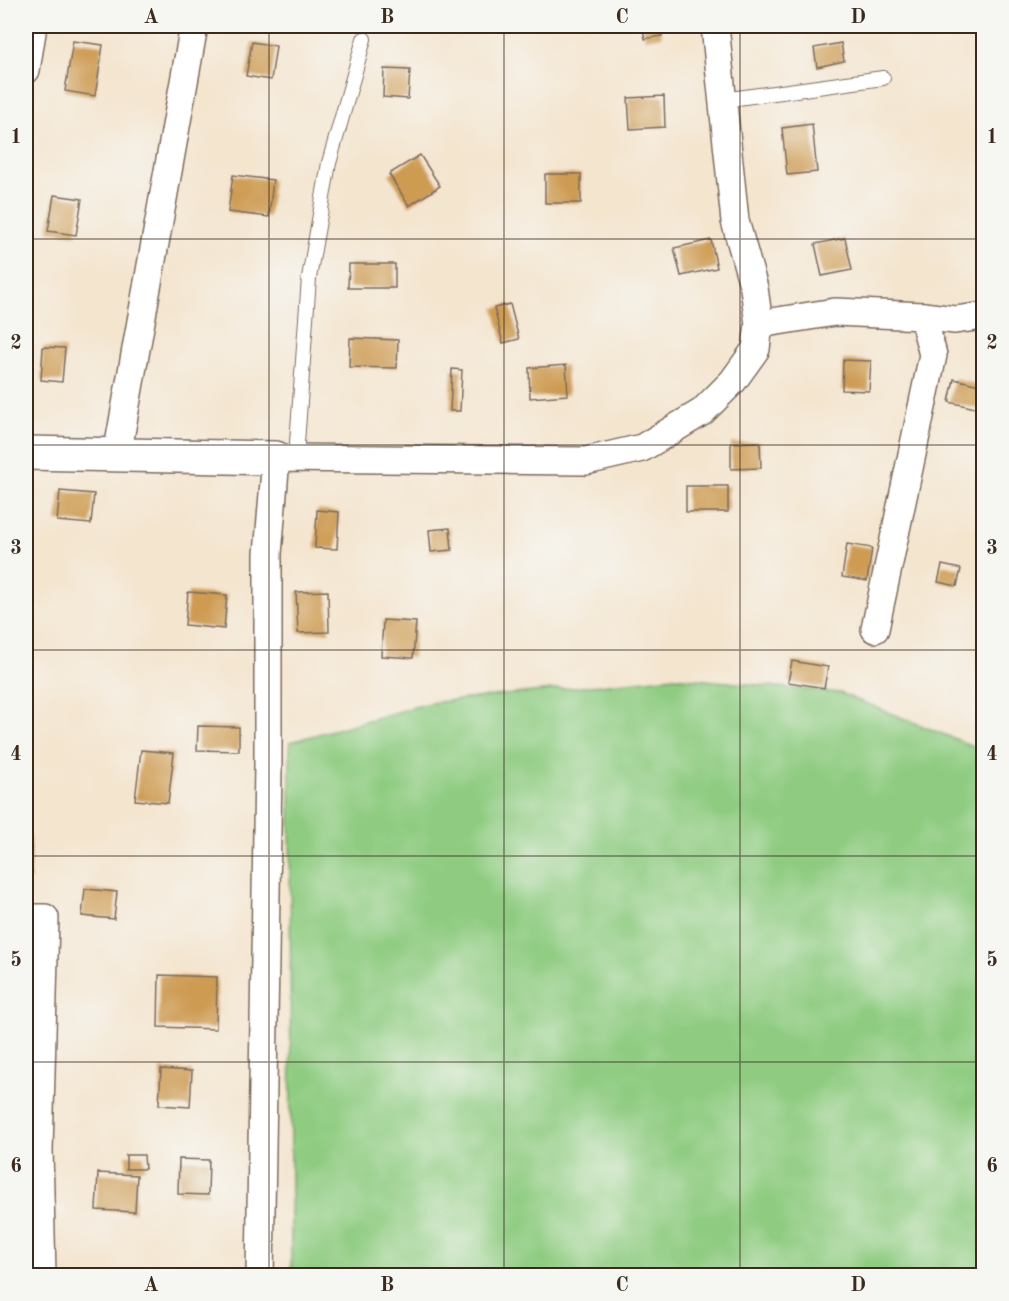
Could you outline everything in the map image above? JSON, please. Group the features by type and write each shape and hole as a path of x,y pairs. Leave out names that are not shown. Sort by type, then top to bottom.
{"street":[{"path":"26,70 33,26"},
{"path":"117,455 194,26"},
{"path":"26,453 586,461 642,448 702,412 732,381 756,349 759,324 754,288 735,221 715,26"},
{"path":"759,324 836,312 923,316 955,320 984,316"},
{"path":"875,629 933,355 923,316"},
{"path":"955,320 984,336"},
{"path":"260,1275 268,766 268,554 286,457"},
{"path":"26,918 45,918 39,1150 42,1275"}],"lane":[{"path":"286,457 309,278 329,163 364,39"},
{"path":"723,100 883,78"}],"green space":[{"path":"674,677 840,693 983,750 983,1275 291,1275 290,742 429,703"}],"building":[{"path":"454,26 486,26 486,32 454,28"},
{"path":"642,26 660,26 662,36 645,39"},
{"path":"73,41 103,45 95,96 65,91"},
{"path":"252,42 276,46 271,80 246,76"},
{"path":"841,43 844,61 817,67 814,48"},
{"path":"384,69 410,70 408,99 383,97"},
{"path":"664,96 665,127 630,129 628,98"},
{"path":"812,124 817,172 787,175 782,128"},
{"path":"420,155 440,186 409,206 389,174"},
{"path":"545,174 581,174 581,203 545,203"},
{"path":"233,175 273,180 269,217 228,212"},
{"path":"54,195 82,199 76,235 48,231"},
{"path":"845,238 852,270 822,276 815,244"},
{"path":"711,240 717,268 681,276 674,248"},
{"path":"349,264 395,264 395,288 348,288"},
{"path":"510,304 519,339 503,343 494,308"},
{"path":"350,338 398,340 397,368 349,367"},
{"path":"43,347 65,348 62,382 41,380"},
{"path":"843,360 871,361 869,391 842,390"},
{"path":"566,365 568,395 530,398 529,368"},
{"path":"452,369 462,370 460,411 450,411"},
{"path":"954,379 984,386 984,410 949,402"},
{"path":"760,442 761,468 731,469 731,443"},
{"path":"686,486 728,486 728,512 686,512"},
{"path":"60,491 94,494 91,524 57,521"},
{"path":"317,510 339,512 337,549 315,548"},
{"path":"450,528 452,550 431,552 429,530"},
{"path":"847,544 872,548 867,581 842,577"},
{"path":"942,565 961,569 957,586 938,582"},
{"path":"328,591 329,632 298,633 296,592"},
{"path":"188,592 227,595 224,629 185,625"},
{"path":"383,620 416,622 413,658 381,656"},
{"path":"792,661 828,667 824,688 788,682"},
{"path":"198,726 239,727 239,751 197,750"},
{"path":"141,750 174,753 168,803 135,800"},
{"path":"26,836 31,836 31,880 26,880"},
{"path":"85,889 117,892 114,919 82,916"},
{"path":"159,975 217,977 216,1029 158,1027"},
{"path":"161,1069 192,1071 190,1107 159,1105"},
{"path":"126,1155 144,1155 145,1169 126,1169"},
{"path":"179,1159 209,1160 208,1195 178,1194"},
{"path":"98,1173 137,1175 135,1212 96,1210"}]}
